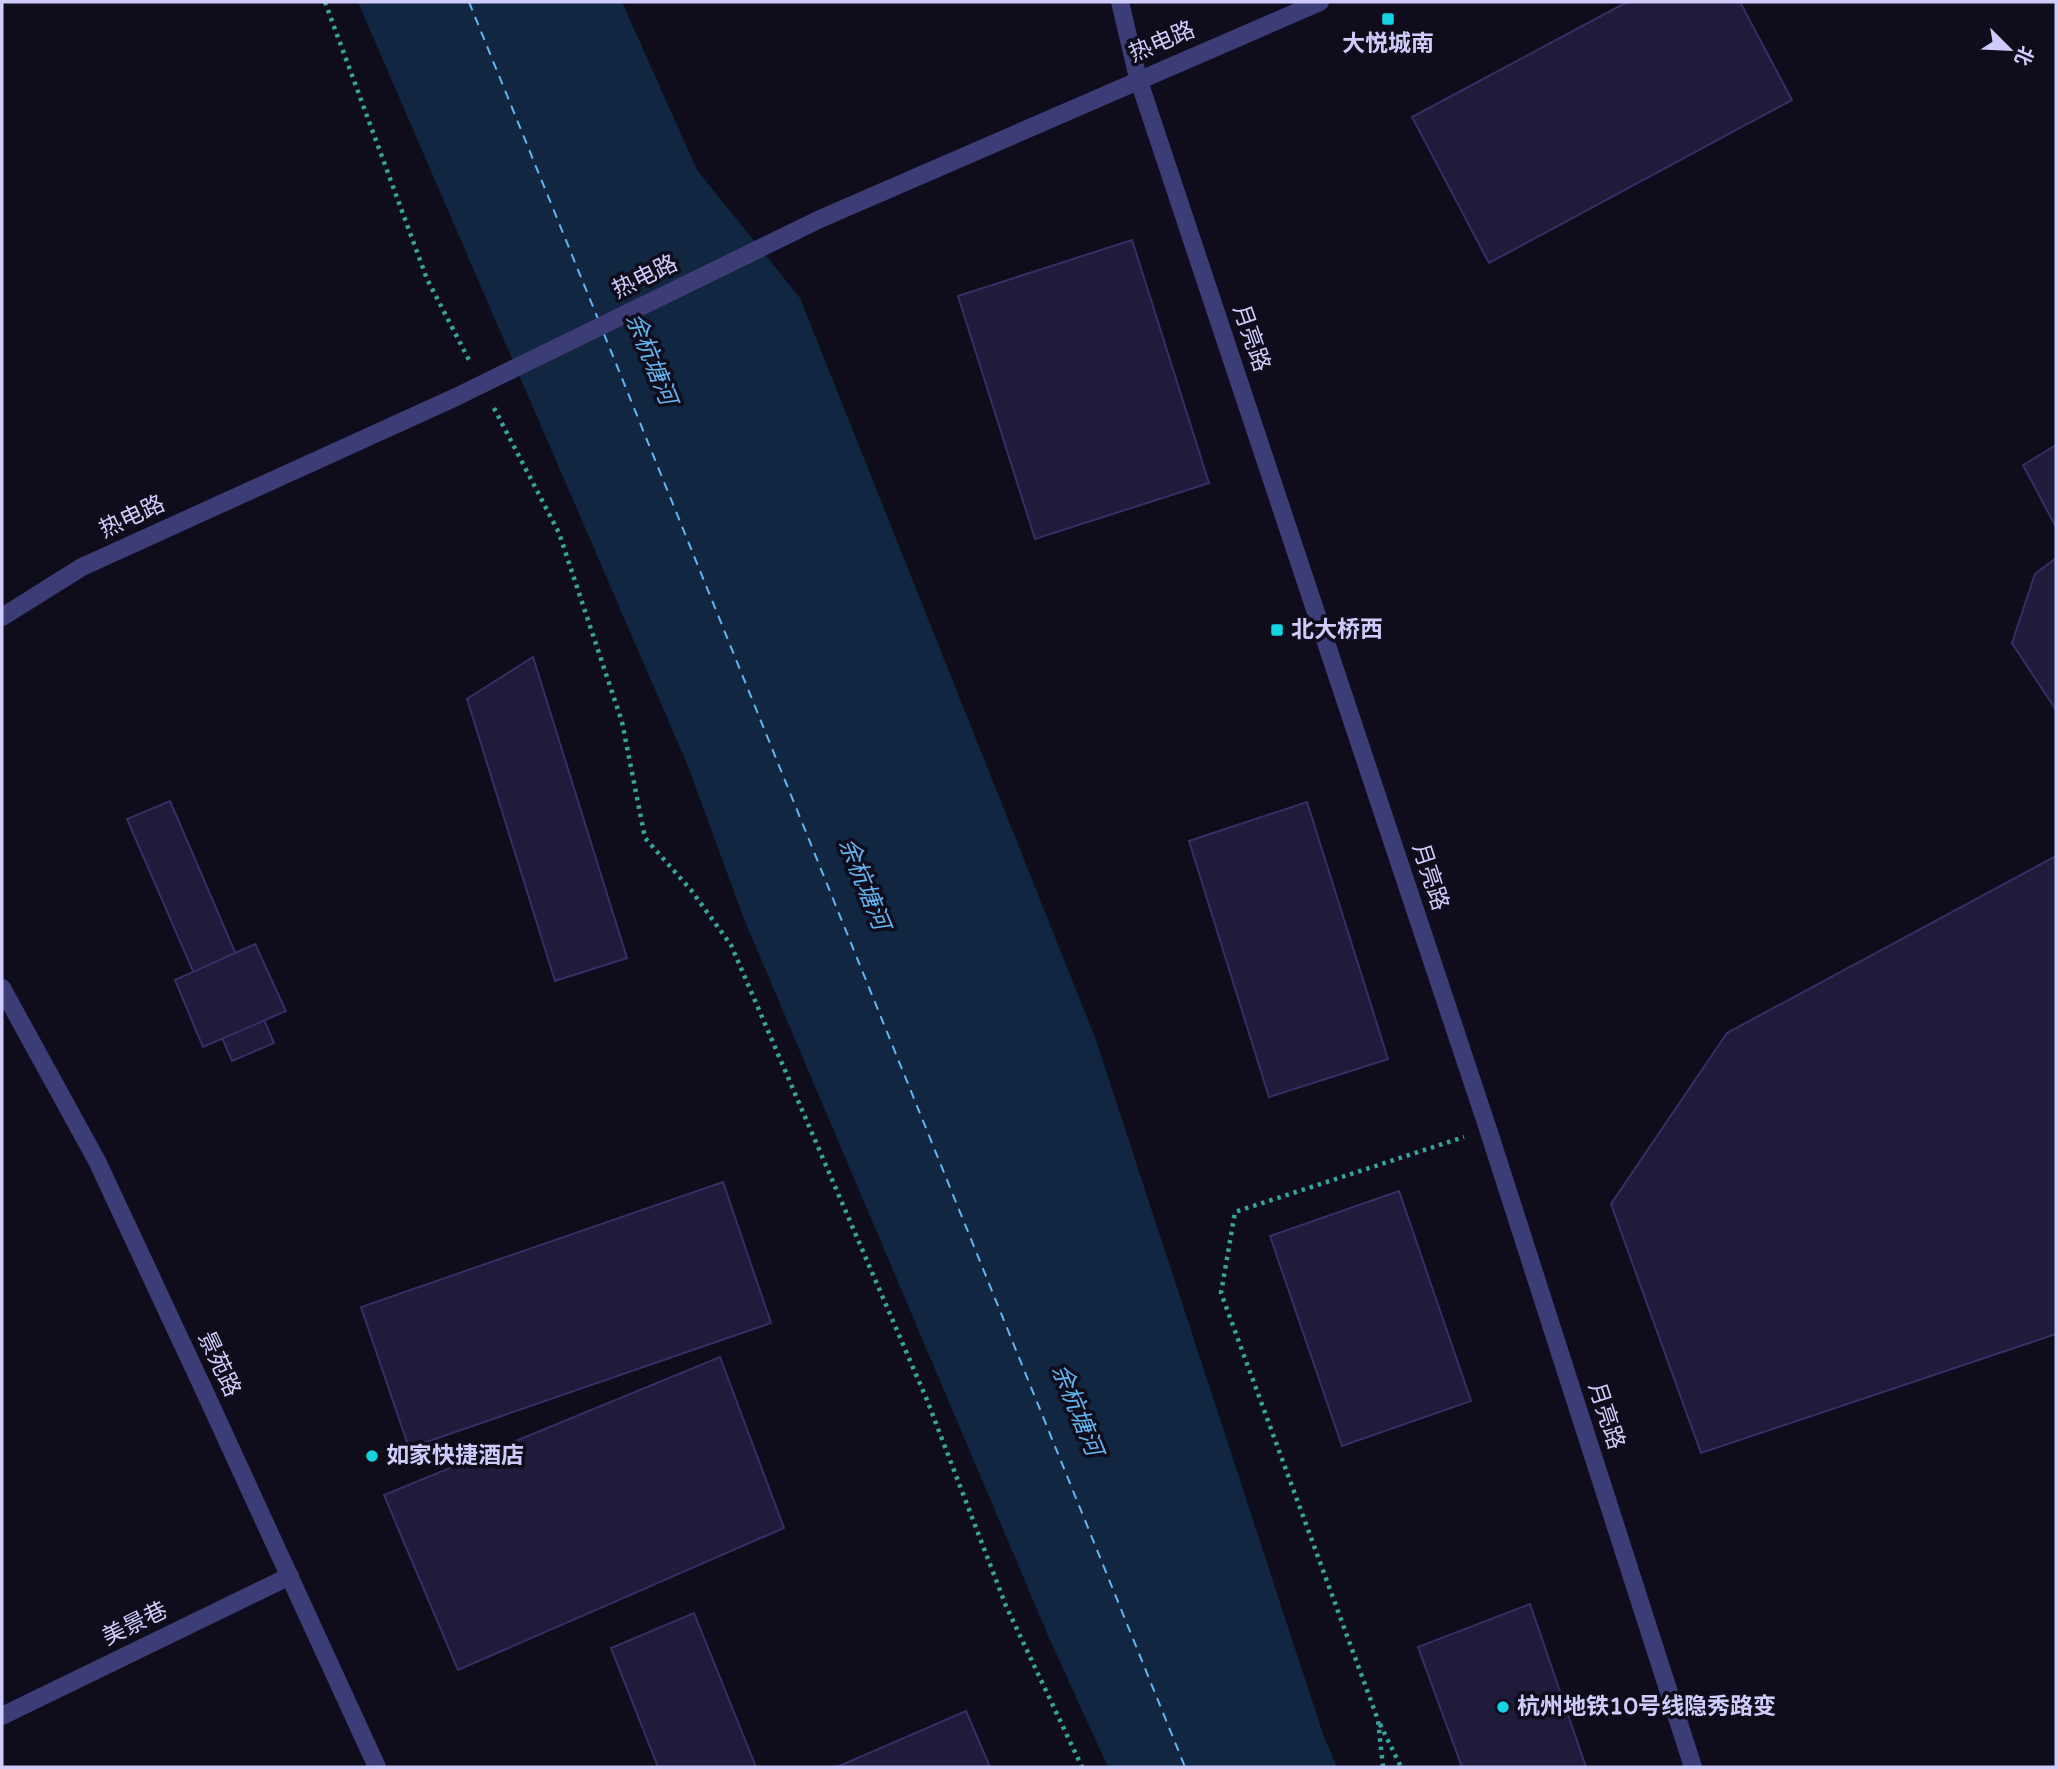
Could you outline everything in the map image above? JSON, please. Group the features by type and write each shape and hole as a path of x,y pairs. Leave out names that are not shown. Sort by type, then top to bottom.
{"street":[{"name":"月亮路","path":"1120,2 1138,78 1488,1129 1693,1767"},
{"name":"热电路","path":"2,617 82,566 456,397 820,219 1138,78 1320,2"},
{"name":"景苑路","path":"2,988 97,1160 377,1767"},
{"name":"美景巷","path":"2,1716 290,1576"}],"path":[{"path":"325,2 427,279 471,363"},
{"path":"490,400 559,533 622,722 645,838 691,890 731,945 927,1400 1006,1606 1082,1767"},
{"path":"1401,1767 1378,1720 1221,1293 1235,1212 1488,1129"},
{"path":"1378,1720 1383,1767"}],"water":[{"name":"余杭塘河","path":"358,2 622,2 697,170 800,298 1096,1040 1323,1734 1337,1767 1108,1767 1050,1640 744,919 688,766"}],"building":[{"path":"1627,2 1740,2 1792,100 1489,263 1412,117"},
{"path":"1132,240 1209,483 1035,539 958,296"},
{"path":"2056,445 2056,527 2023,465"},
{"path":"2056,558 2056,710 2012,643 2035,574"},
{"path":"533,657 627,958 555,981 467,699"},
{"path":"170,801 274,1043 232,1061 127,819"},
{"path":"1307,802 1388,1059 1269,1097 1189,841"},
{"path":"2056,856 2056,1334 1701,1453 1611,1204 1727,1033"},
{"path":"255,944 286,1011 203,1047 175,980"},
{"path":"723,1182 771,1323 409,1448 361,1307"},
{"path":"1399,1191 1471,1401 1342,1446 1270,1236"},
{"path":"720,1357 784,1528 458,1670 384,1495"},
{"name":"杭州地铁10号线隐秀路变","path":"1530,1604 1586,1767 1462,1767 1418,1647"},
{"path":"694,1613 756,1767 658,1767 611,1648"},
{"path":"966,1711 990,1767 837,1767"}],"ferry route":[{"path":"469,2 598,319"},
{"path":"604,334 1185,1767"}],"place":[{"name":"大悦城南","path":"1388,19"},
{"name":"北大桥西","path":"1277,630"},
{"name":"如家快捷酒店","path":"372,1456"},
{"name":"杭州地铁10号线隐秀路变","path":"1503,1707"}]}
